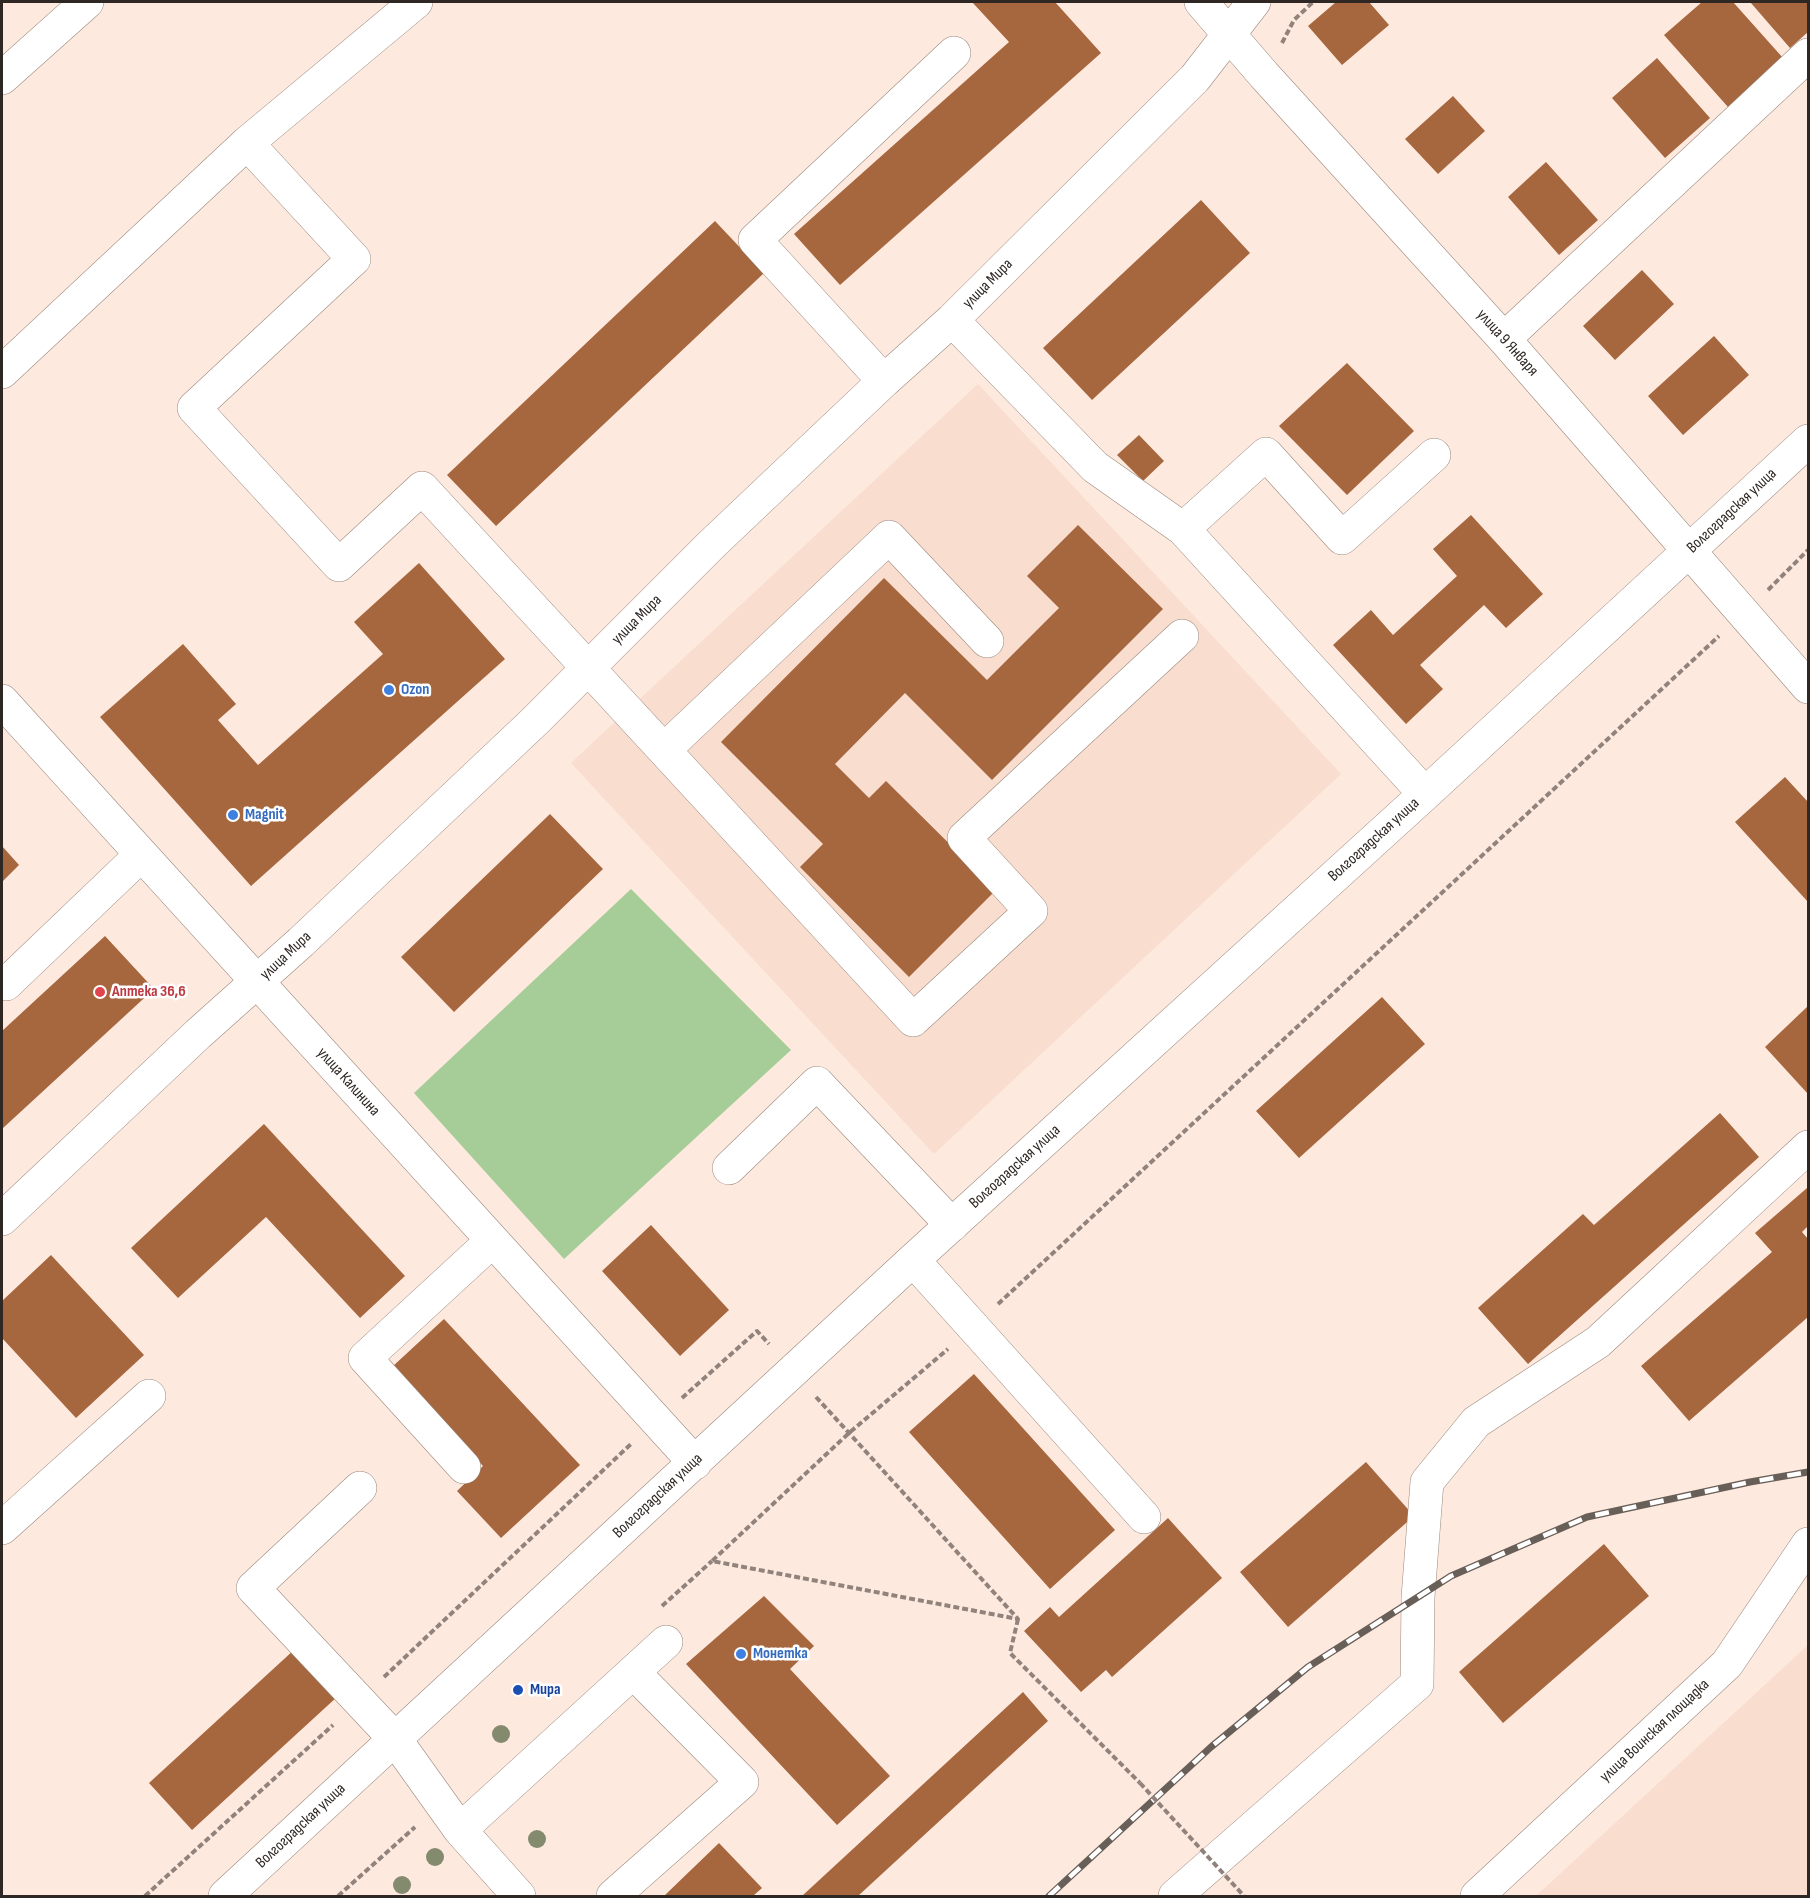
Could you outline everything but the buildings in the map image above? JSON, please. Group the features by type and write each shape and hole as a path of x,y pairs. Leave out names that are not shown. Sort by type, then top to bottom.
{"street":[{"path":"2,78 87,2"},
{"path":"2,372 247,143 416,2"},
{"name":"улица 9 Января","path":"1201,2 1264,75 1504,339 1809,687"},
{"name":"улица Мира","path":"2,1219 588,669 712,544 884,381 952,320 1195,78 1254,2"},
{"path":"884,381 755,240 954,53"},
{"path":"1504,339 1809,55"},
{"path":"247,143 354,259 194,408 339,565 422,488 913,1020 1031,910 964,838 1182,636"},
{"path":"952,320 1095,467 1183,529 1425,794"},
{"name":"Волгоградская улица","path":"225,1896 792,1371 1809,441"},
{"path":"1183,529 1266,454 1342,538 1434,455"},
{"path":"664,750 889,537 987,641"},
{"name":"улица Калинина","path":"2,701 694,1463"},
{"path":"2,980 6,984 141,855"},
{"path":"729,1168 817,1083 952,1225"},
{"path":"1175,1896 1417,1684 1418,1597 1427,1482 1476,1422 1598,1342 1809,1147"},
{"path":"464,1467 365,1358 492,1241"},
{"path":"913,1260 1144,1517"},
{"path":"2,1528 149,1396"},
{"path":"360,1488 253,1588 395,1739 460,1830 519,1896"},
{"name":"улица Воинская площадка","path":"1477,1896 1727,1664 1809,1544"},
{"path":"460,1830 666,1642"},
{"path":"613,1896 742,1782 633,1672"}],"path":[{"path":"1264,75 1294,20 1313,2"},
{"path":"1018,1619 712,1561 849,1433 973,1328 1744,613 1809,550"},
{"path":"145,1896 359,1701 656,1420 757,1331 1018,1619"},
{"path":"1018,1619 1010,1653 1140,1783 1244,1896"}],"shaded area":[{"path":"978,384 1341,774 934,1154 571,763"},
{"path":"1808,1645 1808,1896 1536,1896"}],"green space":[{"path":"631,889 791,1050 564,1259 414,1093"}],"railway":[{"path":"1049,1896 1211,1747 1308,1667 1451,1576 1587,1517 1808,1472"}],"place":[{"name":"Ozon","path":"389,690"},
{"name":"Magnit","path":"233,815"},
{"name":"Аптека 36,6","path":"100,992"},
{"name":"Монетка","path":"741,1654"},
{"name":"Мира","path":"518,1690"}]}
